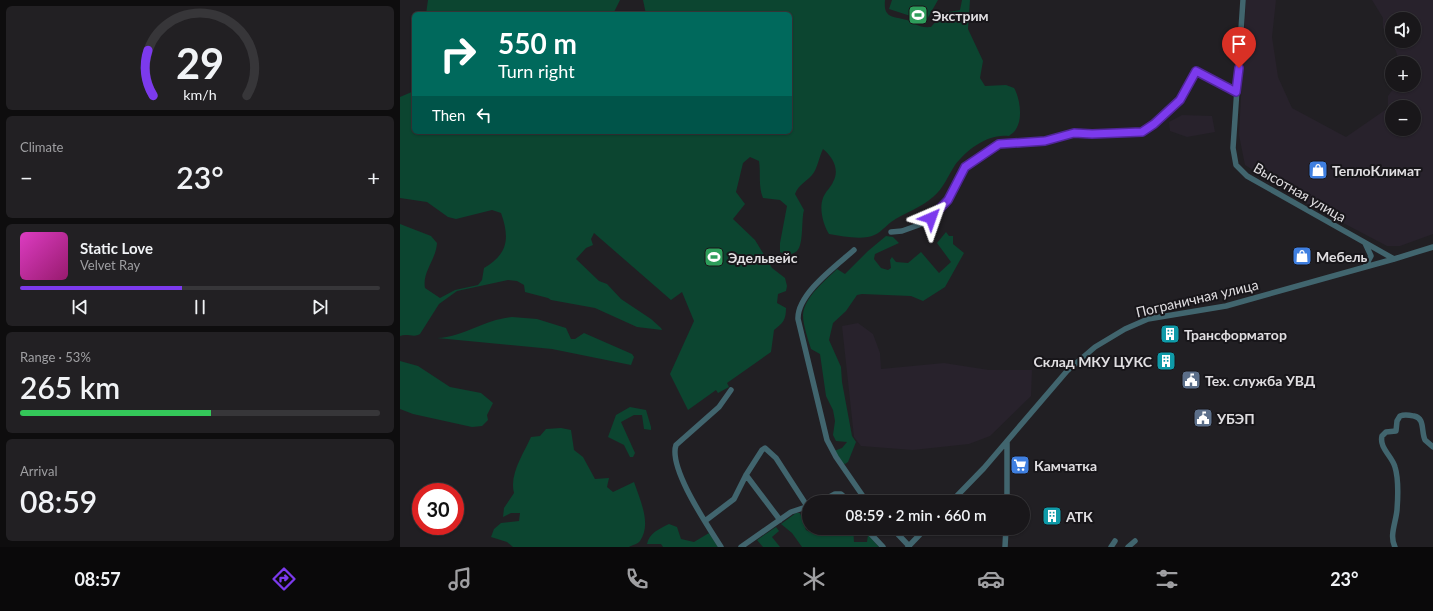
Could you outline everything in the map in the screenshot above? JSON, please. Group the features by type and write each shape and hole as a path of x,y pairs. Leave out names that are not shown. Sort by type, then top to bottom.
{"street":[{"name":"Высотная улица","path":"1243,0 1233,148 1235,161 1239,170 1258,183 1394,260"},
{"path":"891,232 902,231 926,222 948,200 965,167 999,144 1045,141 1074,133 1092,134 1142,132 1154,124 1180,100 1196,71 1236,92"},
{"path":"1365,243 1371,256 1365,267"},
{"name":"Пограничная улица","path":"958,495 1007,442 1054,384 1102,343 1128,327 1154,318 1190,314 1226,306 1394,260 1433,247"},
{"path":"854,250 810,291 800,308 798,319 827,440 836,457 862,495"},
{"path":"721,547 683,482 673,452 676,445 719,407 732,390"},
{"path":"1395,547 1392,537 1397,509 1396,474 1393,463 1384,448 1382,436 1386,432 1396,431 1397,421 1400,416 1407,414 1418,416 1422,420 1425,440 1433,447"},
{"path":"1006,495 1007,442"},
{"path":"705,521 734,499 746,475 762,450 766,448 776,458 802,497"},
{"path":"746,475 780,520"},
{"path":"742,547 791,512 802,508"},
{"path":"872,535 883,547"},
{"path":"898,535 908,546 919,535"},
{"path":"1005,547 1006,535"},
{"path":"1111,547 1115,541"},
{"path":"1128,547 1135,541"}],"shaded area":[{"path":"1246,0 1276,0 1272,37 1278,77 1292,108 1346,137 1385,110 1385,136 1421,136 1421,100 1388,100 1388,96 1391,92 1421,92 1421,56 1397,56 1394,48 1421,48 1421,12 1385,12 1385,32 1383,28 1383,18 1372,0 1433,0 1433,234 1400,246 1387,246 1309,205 1245,165 1239,135"},
{"path":"1182,115 1212,116 1215,132 1187,137 1170,131 1169,122"},
{"path":"858,323 873,334 880,353 881,369 944,363 989,370 1032,370 1031,396 990,436 969,444 913,450 861,446 854,437 842,326"}],"green space":[{"path":"428,0 620,0 614,12 426,12"},
{"path":"643,0 885,0 886,11 890,16 907,20 920,26 931,27 943,13 960,10 962,0 970,0 968,29 983,61 980,78 985,86 1006,85 1014,88 1018,97 1020,108 1018,125 1015,131 1009,136 994,137 979,143 972,148 955,165 937,194 923,204 891,222 877,233 863,238 829,234 827,230 823,221 821,207 824,196 835,177 836,168 830,156 823,149 814,173 801,185 795,194 804,210 802,238 797,251 788,255 780,252 780,243 787,206 780,200 763,198 759,161 750,157 743,163 736,192 745,204 733,219 755,240 772,268 785,278 787,286 786,291 778,294 777,303 786,308 785,318 774,330 771,352 727,383 729,387 718,393 716,390 688,410 670,374 694,321 682,292 671,300 594,233 591,239 593,245 586,248 576,259 599,281 607,284 621,299 651,319 662,330 637,327 595,308 551,300 525,292 524,285 517,281 508,280 457,291 439,304 420,334 415,336 400,336 400,224 431,236 437,243 425,277 425,288 440,298 455,290 478,285 482,280 484,268 492,263 502,251 505,245 506,230 501,213 492,210 456,219 448,217 427,202 400,198 400,97 412,92 412,134 792,134 792,12 646,12"},
{"name":"Экстрим","path":"892,0 938,0 926,21 889,9"},
{"path":"946,232 949,236 953,236 953,244 964,253 945,287 923,301 911,296 857,295 846,311 833,323 829,340 841,367 842,382 852,436 856,442 848,462 845,464 842,463 834,451 842,448 847,442 836,441 833,435 835,421 833,410 826,396 820,354 811,349 806,332 803,315 804,308 816,289 837,269 845,274 868,251 886,236 893,237 899,243 875,254 874,259 881,268 888,270 891,268 890,260 892,257 896,262 908,263 921,252 939,273 951,262 937,243"},
{"path":"512,317 537,319 566,328 571,339 575,339 584,333 632,354 634,357 631,365 552,349 437,338 456,335 502,318"},
{"path":"400,361 418,366 450,387 481,393 493,403 487,415 488,420 482,426 472,427 413,414 400,409"},
{"path":"630,407 646,410 651,427 651,430 644,429 642,415 634,415 621,422 635,453 633,457 630,457 624,445 608,437 616,415"},
{"path":"561,428 571,430 574,450 583,457 595,479 609,478 607,487 613,492 634,482 642,504 645,520 643,534 638,543 629,547 513,547 507,542 491,537 494,529 501,523 519,521 520,513 511,513 503,517 504,508 514,493 513,486 515,471 531,437 540,436 546,429"},
{"path":"796,513 800,513 802,519 802,535 854,535 854,542 867,542 868,535 879,547 802,547 792,533 781,524"},
{"path":"669,524 677,527 681,539 694,542 709,533 718,547 663,547 661,544 647,544 652,534"},
{"path":"776,527 779,531 772,537 780,547 763,547 757,540"}],"place":[{"name":"Экстрим","path":"918,15"},
{"name":"ТеплоКлимат","path":"1318,170"},
{"name":"Мебель","path":"1302,256"},
{"name":"Эдельвейс","path":"714,257"},
{"name":"Трансформатор","path":"1170,334"},
{"name":"Склад МКУ ЦУКС","path":"1166,361"},
{"name":"Тех. служба УВД","path":"1191,380"},
{"name":"УБЭП","path":"1203,418"},
{"name":"Камчатка","path":"1020,465"},
{"name":"АТК","path":"1052,516"}],"route":[{"path":"931,218 948,200 959,174 965,167 982,154 999,144 1005,142 1045,141 1074,133 1139,133 1154,124 1180,100 1188,88 1196,71 1236,92 1239,68"}]}
